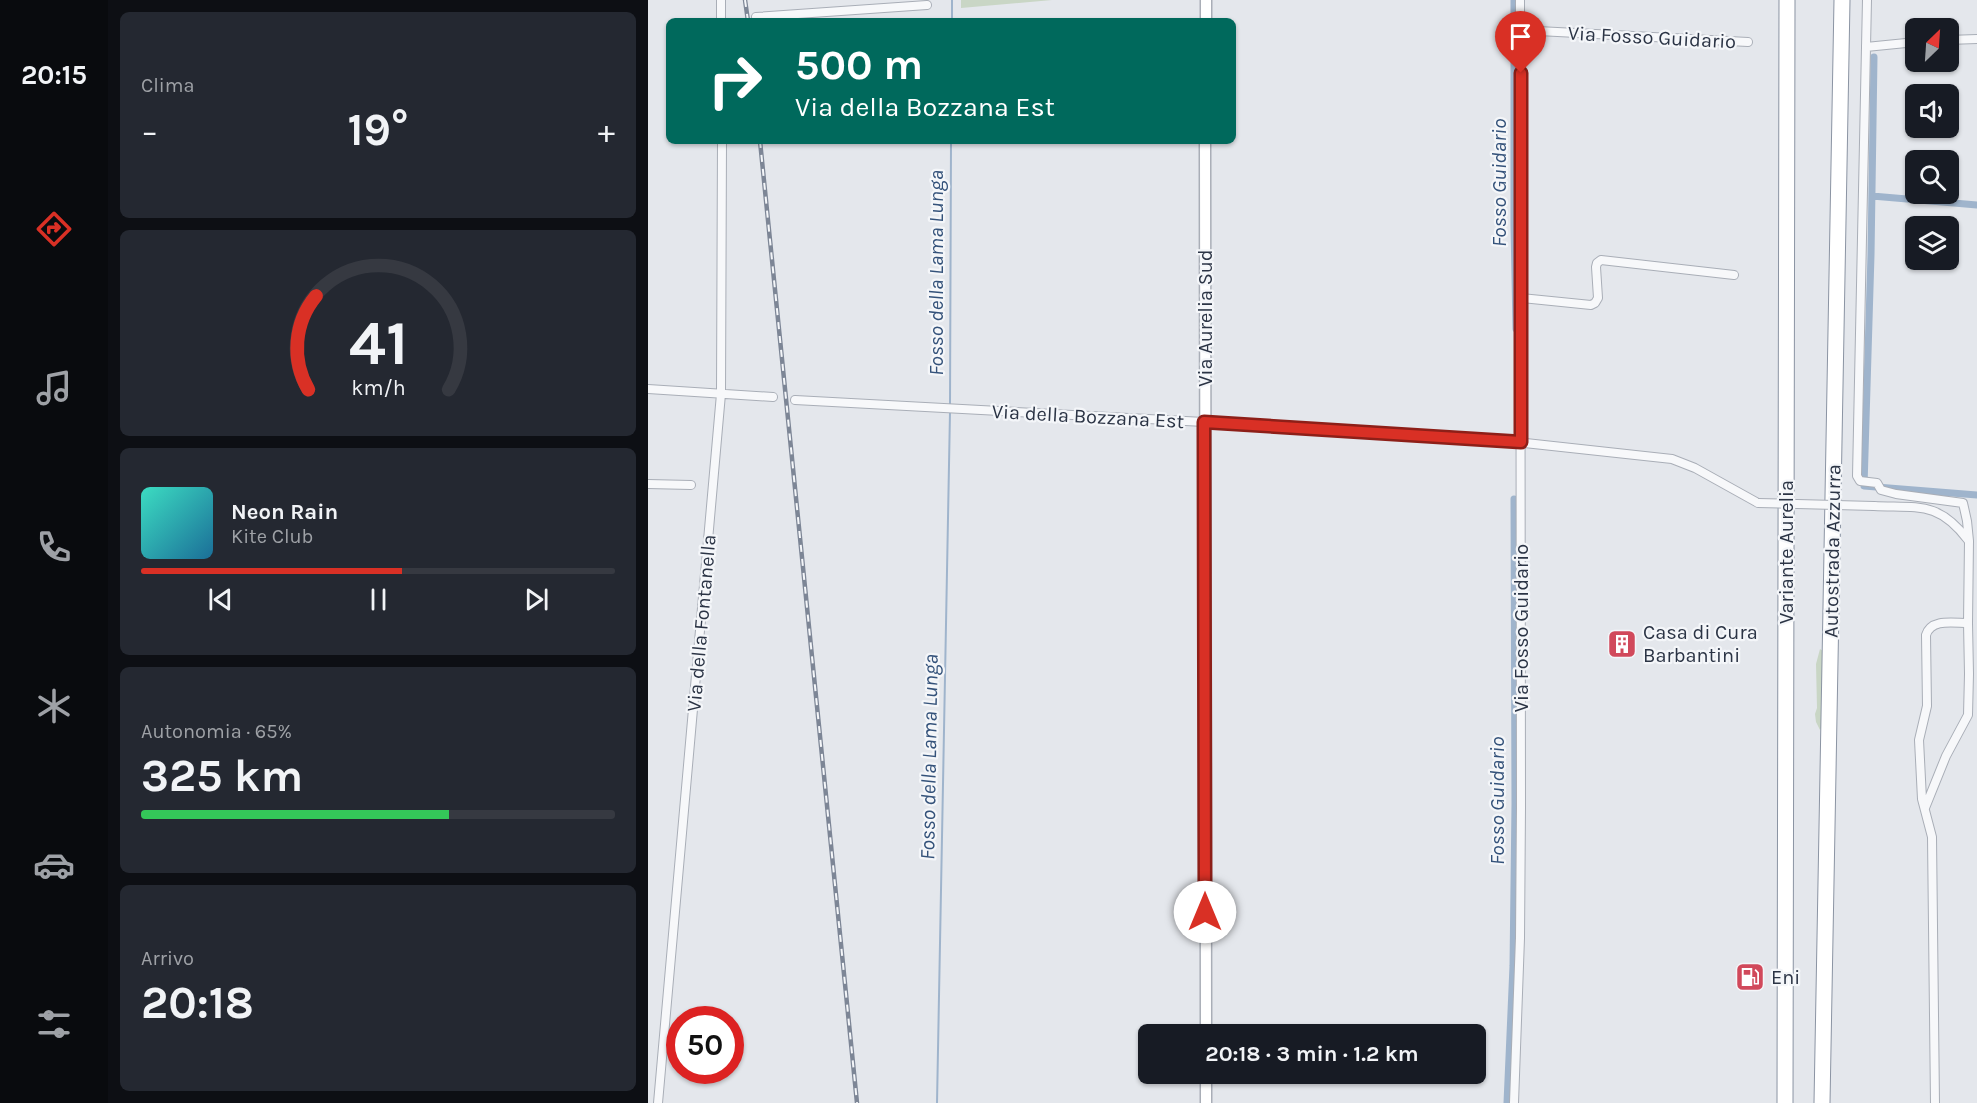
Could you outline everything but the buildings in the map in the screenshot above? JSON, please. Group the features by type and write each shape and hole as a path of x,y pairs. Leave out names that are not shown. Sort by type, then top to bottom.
{"highway":[{"name":"Variante Aurelia","path":"1785,1103 1787,0"},
{"name":"Variante Aurelia","path":"1792,1103 1795,0"},
{"name":"Autostrada Azzurra","path":"1822,1103 1842,0"},
{"name":"Autostrada Azzurra","path":"1831,1103 1852,0"}],"main road":[{"path":"1206,0 1206,18"},
{"name":"Via Aurelia Sud","path":"1205,144 1206,1024"},
{"path":"1206,1084 1206,1103"}],"street":[{"path":"721,0 721,18"},
{"name":"Via Fosso Guidario","path":"1514,1103 1520,938 1520,0"},
{"path":"1867,0 1856,470 1863,481 1896,494 1963,503 1968,521 1968,715 1946,756 1925,808"},
{"path":"756,17 927,5"},
{"name":"Via Fosso Guidario","path":"1520,30 1748,42"},
{"path":"1959,40 1977,39"},
{"path":"1866,47 1905,43"},
{"name":"Via della Fontanella","path":"658,1103 722,394 722,144"},
{"path":"1521,298 1591,305 1598,298 1596,267 1601,260 1734,275"},
{"path":"648,389 773,397"},
{"name":"Via della Bozzana Est","path":"795,400 1521,442 1672,459 1695,468 1758,503 1930,508 1956,524 1969,541"},
{"path":"648,484 691,485"},
{"path":"1935,1103 1932,837 1922,799 1918,740 1927,706 1926,635 1930,626 1936,623 1968,623"}],"green space":[{"path":"961,0 1052,0 961,8"},
{"path":"1820,649 1823,651 1820,730 1815,714 1817,708 1816,664"}],"waterway":[{"name":"Fosso della Lama Lunga","path":"952,0 952,18"},
{"name":"Fosso Guidario","path":"1514,0 1516,329"},
{"path":"1874,57 1864,486 1977,495"},
{"name":"Fosso della Lama Lunga","path":"950,405 951,144"},
{"path":"1872,196 1977,205"},
{"name":"Fosso della Lama Lunga","path":"937,1103 950,412"},
{"name":"Fosso Guidario","path":"1507,1103 1513,966 1515,804 1514,499"}],"railway":[{"path":"745,0 748,18"},
{"path":"760,144 857,1103"}],"place":[{"name":"Casa di Cura Barbantini","path":"1622,644"},
{"name":"Eni","path":"1750,977"}],"route":[{"path":"1205,912 1204,422 1521,442 1521,73"}]}
